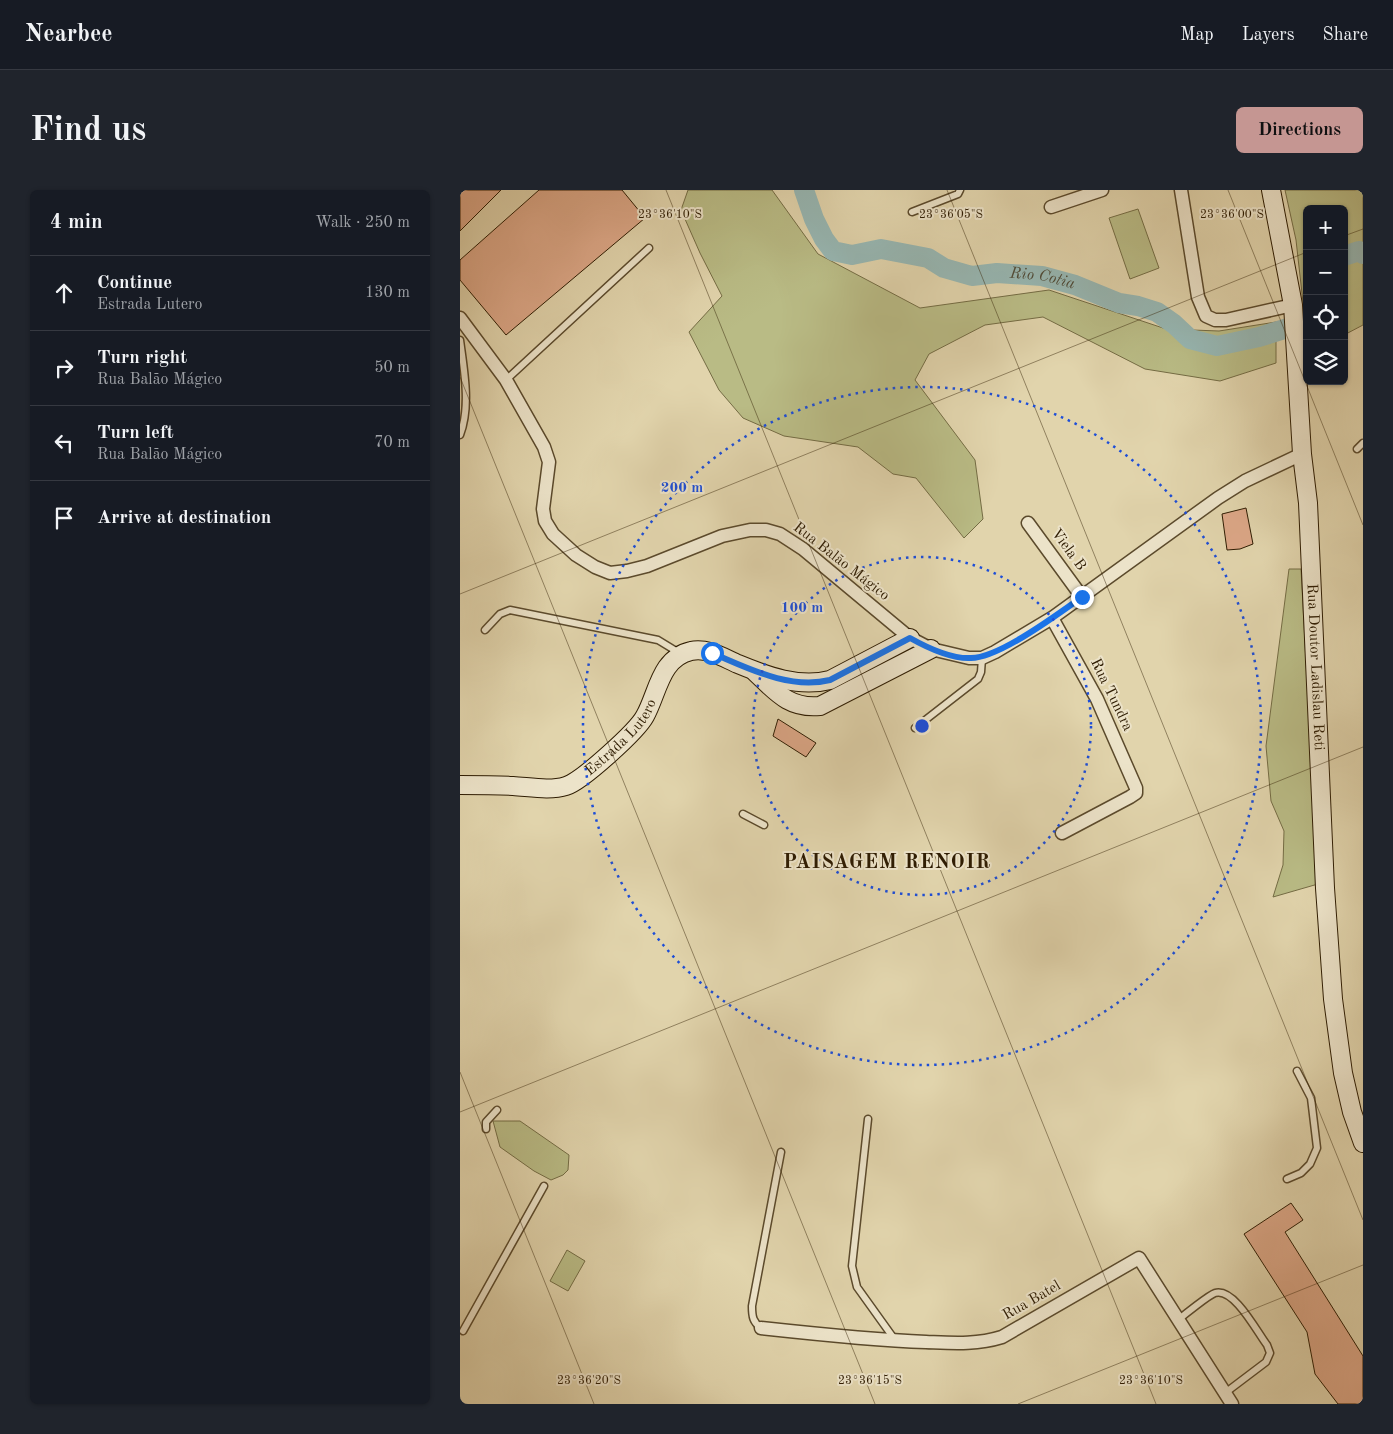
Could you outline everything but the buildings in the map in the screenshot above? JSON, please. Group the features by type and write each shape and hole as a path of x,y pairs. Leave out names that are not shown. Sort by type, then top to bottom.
{"street":[{"path":"1051,207 1102,190"},
{"path":"1181,190 1198,297 1206,316 1215,320 1226,320 1294,309"},
{"name":"Rua Doutor Ladislau Reti","path":"1271,190 1294,309 1302,454 1308,503 1333,999 1343,1073 1352,1112 1363,1143"},
{"name":"Rua Balão Mágico","path":"460,318 506,380 544,447 549,462 544,509 545,521 553,534 576,555 595,567 610,573 627,571 647,566 722,536 750,530 766,530 780,534 803,549 910,638 931,650 969,658 982,658"},
{"path":"982,658 1052,618 1218,498 1245,481 1302,454"},
{"name":"Viela B","path":"1028,523 1082,597"},
{"name":"Rua Tundra","path":"1052,618 1097,699 1136,788 1136,793 1130,797 1062,833"},
{"path":"753,670 774,690 802,695 910,638"},
{"path":"682,654 692,650 702,650 753,670 794,682 808,707 820,706 829,702 931,650"},
{"name":"Estrada Lutero","path":"460,785 554,788 576,782 596,766 637,727 645,717 665,670 672,661 682,654"},
{"name":"Rua Batel","path":"761,1328 896,1341 986,1342 1002,1337 1139,1258 1232,1404"}],"lane":[{"path":"912,212 958,194 960,190"},
{"path":"506,380 649,248"},
{"path":"460,340 465,400 464,423 460,435"},
{"path":"1357,449 1363,443"},
{"path":"485,630 500,614 510,610 658,640 682,654"},
{"path":"915,728 978,679 982,672 982,658"},
{"path":"743,814 764,825"},
{"path":"1287,1179 1301,1173 1310,1164 1317,1148 1311,1098 1297,1070"},
{"path":"486,1129 486,1122 497,1110"},
{"path":"868,1119 852,1266 857,1287 896,1341"},
{"path":"761,1328 754,1323 752,1306 781,1152"},
{"path":"463,1331 544,1186"},
{"path":"1178,1320 1215,1293 1226,1293 1234,1299 1267,1345 1270,1353 1266,1362 1225,1393"}],"green space":[{"path":"688,190 772,190 818,254 920,308 1049,290 1166,329 1219,331 1276,322 1276,363 1220,381 1145,369 1043,317 985,325 929,354 915,380 975,460 983,519 964,538 916,478 893,474 858,447 784,436 743,418 719,390 689,332 722,296 681,210"},
{"path":"1285,190 1363,190 1363,325 1348,333 1348,205 1303,205 1303,302 1296,240"},
{"path":"1138,209 1159,268 1130,279 1109,218"},
{"path":"1289,569 1301,569 1318,884 1273,897 1283,865 1284,831 1271,801 1266,746"},
{"path":"493,1121 520,1121 569,1155 568,1170 563,1175 551,1180 534,1171 500,1147"},
{"path":"567,1250 585,1261 568,1291 550,1281"}],"waterway":[{"name":"Rio Cotia","path":"804,190 814,219 824,239 833,251 852,255 881,249 928,258 944,268 972,276 997,273 1042,276 1075,285 1119,303 1157,312 1190,339 1217,346 1259,337 1303,323"},
{"name":"Rio Cotia","path":"1348,255 1359,251 1363,254"}],"district":[{"name":"PAISAGEM RENOIR","path":"887,863"}],"route":[{"path":"712,653 753,670 794,682 818,683 830,680 910,638 931,650 969,658 982,658 1052,618 1082,597"}]}
